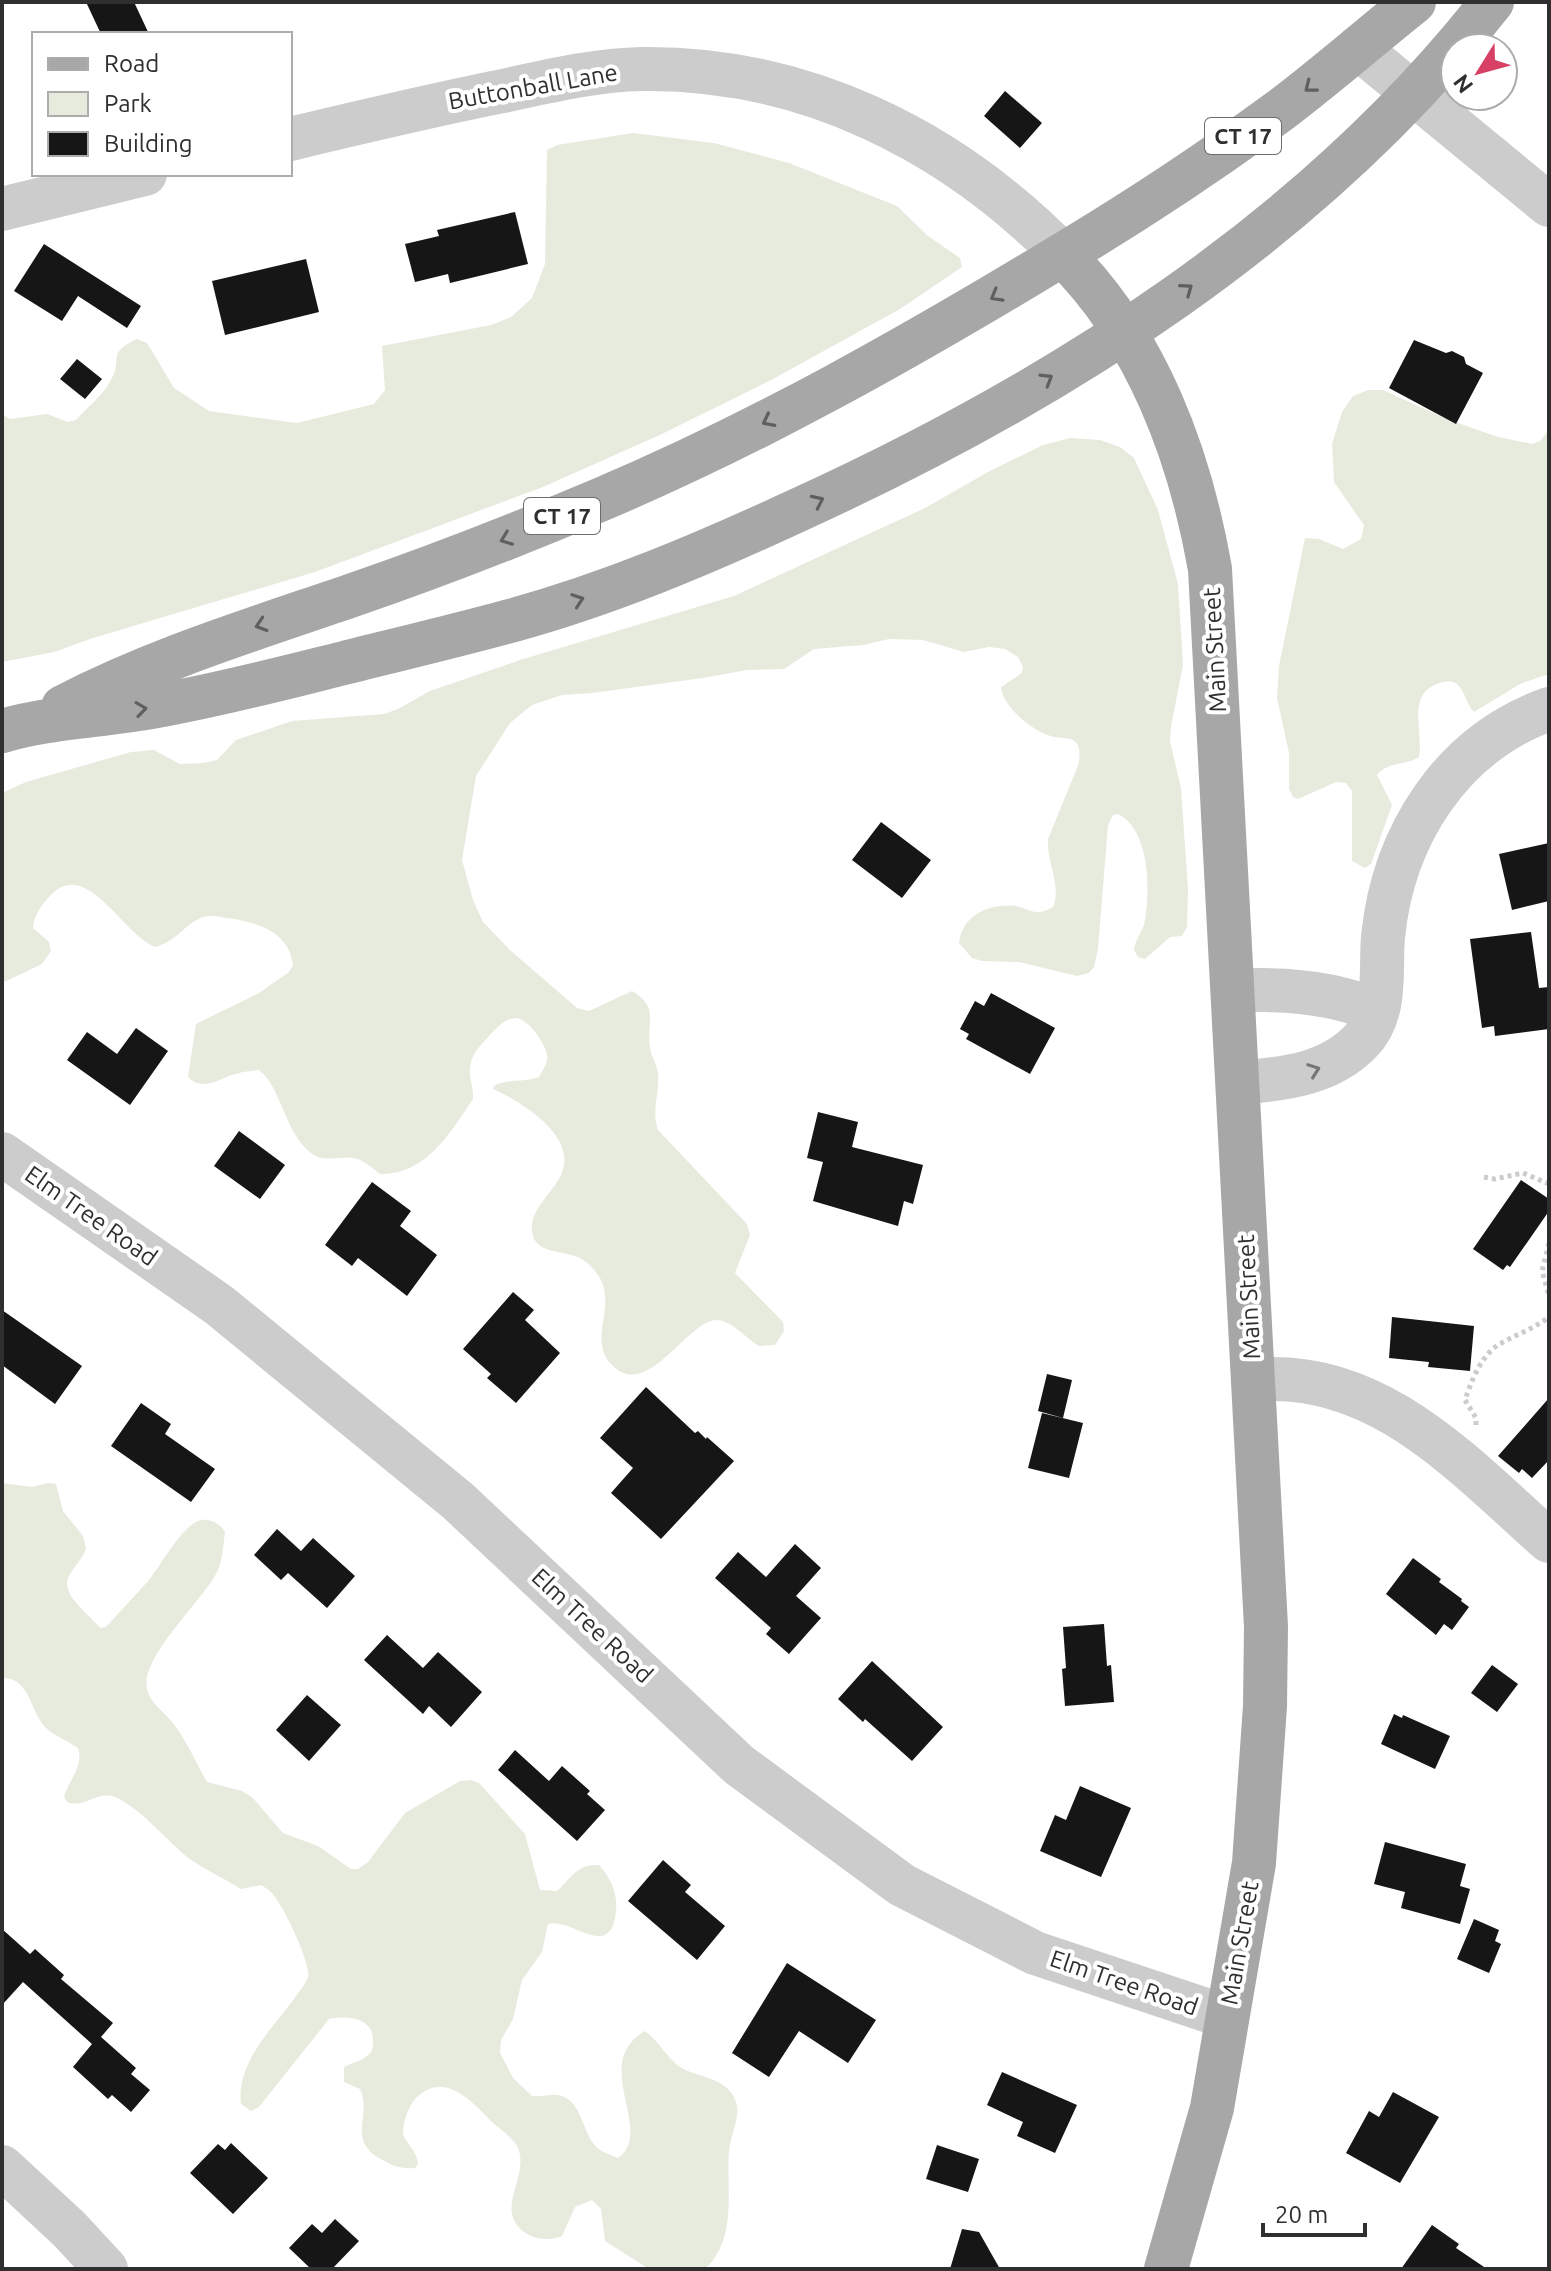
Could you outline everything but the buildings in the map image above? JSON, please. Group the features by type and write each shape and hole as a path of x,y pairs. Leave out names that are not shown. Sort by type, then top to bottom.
{"main road":[{"name":"CT 17","path":"19,726 201,645 434,566 521,533 649,478 819,395 1063,255 1279,111 1414,2"},
{"name":"CT 17","path":"19,726 217,694 511,621 621,585 694,556 848,487 965,426 1123,333 1217,267 1331,172 1411,93 1492,2"},
{"name":"Main Street","path":"1063,255 1102,301 1152,384 1173,428 1189,474 1208,557 1266,1627 1265,1706 1254,1863 1212,2108 1166,2269"}],"street":[{"path":"1358,48 1549,205"},
{"name":"Buttonball Lane","path":"292,139 577,75 640,69 708,72 763,81 828,99 920,141 1000,196 1063,255"},
{"path":"2,209 137,176"},
{"path":"1238,1083 1296,1076 1333,1062 1363,1039 1377,1011 1382,986 1385,917 1390,895 1410,835 1425,807 1445,780 1477,749 1522,720 1549,709"},
{"path":"1233,991 1287,991 1339,998 1377,1011"},
{"name":"Elm Tree Road","path":"2,1154 219,1305 458,1501 739,1765 902,1885 1035,1953 1227,2017"},
{"path":"1253,1380 1299,1381 1335,1388 1399,1415 1428,1434 1549,1541"},
{"path":"2,2167 69,2229 106,2269"}],"path":[{"path":"1484,1177 1495,1179 1523,1173 1549,1184"},
{"path":"1549,1243 1542,1271 1549,1296"},
{"path":"1466,1468 1478,1448 1476,1418 1465,1400 1471,1384 1492,1350 1533,1330 1549,1317"}],"green space":[{"path":"633,133 714,143 789,163 897,206 928,236 960,258 962,267 900,309 773,379 662,434 543,487 315,572 54,652 2,662 2,414 10,419 47,414 68,422 76,420 108,386 121,349 137,339 147,343 174,388 209,411 297,423 374,404 385,390 382,346 491,325 511,317 532,298 545,264 547,150 557,145"},
{"path":"1368,390 1383,390 1447,419 1498,437 1532,444 1540,441 1549,430 1549,674 1520,684 1474,712 1456,683 1444,682 1429,688 1419,704 1419,757 1386,768 1377,775 1392,805 1371,864 1365,868 1352,861 1352,791 1346,783 1336,782 1298,799 1293,797 1289,789 1289,753 1277,698 1279,666 1305,538 1319,539 1343,549 1361,539 1364,525 1334,482 1332,444 1342,412 1353,396"},
{"path":"1070,438 1100,440 1120,447 1134,458 1158,510 1178,584 1183,665 1170,741 1181,788 1188,889 1187,927 1182,936 1170,937 1145,959 1138,957 1134,950 1145,920 1145,861 1136,833 1129,822 1118,814 1113,815 1108,825 1098,949 1094,967 1089,973 1077,976 1019,962 982,961 972,958 959,943 961,933 971,918 987,909 1016,906 1038,912 1053,907 1056,891 1048,839 1079,763 1079,749 1075,741 1046,735 1021,718 1007,703 1001,687 1022,673 1023,667 1018,657 1005,649 989,647 964,652 923,640 889,639 863,645 814,649 784,669 747,670 562,695 532,705 510,723 476,776 462,860 473,900 483,922 510,950 577,1008 589,1011 632,991 646,1003 650,1016 650,1048 658,1073 655,1115 658,1130 747,1224 750,1235 735,1273 783,1322 784,1331 775,1345 759,1346 734,1327 718,1320 706,1323 652,1368 638,1374 624,1373 610,1363 602,1343 605,1297 598,1275 582,1259 540,1246 533,1236 536,1212 560,1177 564,1163 562,1149 556,1135 545,1123 519,1103 493,1089 505,1082 539,1077 546,1063 543,1043 520,1019 504,1022 476,1051 470,1067 473,1099 436,1149 411,1167 380,1174 358,1159 326,1158 311,1153 295,1134 273,1088 259,1070 241,1072 206,1084 194,1082 188,1077 196,1024 259,993 289,972 293,965 285,944 269,930 249,922 209,916 195,921 155,947 143,940 91,891 77,885 64,886 44,903 36,915 33,928 49,942 51,951 42,964 2,983 2,793 26,782 131,752 154,750 180,764 204,763 217,760 236,740 292,721 384,714 430,691 520,660 734,596 925,508 1043,445"},
{"path":"2,1483 32,1487 56,1484 63,1511 83,1536 86,1548 69,1576 68,1590 100,1628 106,1627 149,1580 178,1539 192,1525 206,1520 223,1529 222,1553 216,1574 162,1646 147,1676 147,1689 154,1703 178,1730 207,1782 242,1791 252,1797 283,1833 318,1846 351,1869 358,1869 368,1862 405,1813 460,1781 471,1780 479,1783 525,1834 540,1890 557,1891 580,1869 599,1865 615,1892 613,1926 607,1934 599,1936 568,1926 548,1924 542,1952 522,1980 513,2019 501,2040 500,2053 513,2078 532,2096 558,2095 573,2103 594,2144 618,2158 628,2146 630,2132 622,2061 629,2045 645,2031 680,2067 720,2083 732,2094 737,2108 729,2151 726,2228 715,2257 705,2269 649,2269 605,2241 601,2209 592,2200 575,2207 562,2236 542,2239 523,2231 512,2212 520,2166 518,2148 466,2098 447,2088 427,2090 413,2101 407,2114 403,2132 417,2159 415,2168 396,2166 369,2151 362,2135 364,2108 360,2089 344,2082 344,2067 363,2059 372,2049 370,2028 359,2020 329,2019 259,2107 251,2111 241,2104 241,2086 254,2053 308,1978 301,1948 276,1898 261,1885 241,1889 200,1866 135,1809 115,1797 103,1796 73,1804 67,1802 64,1797 78,1767 78,1748 46,1728 18,1683 2,1678"}]}
